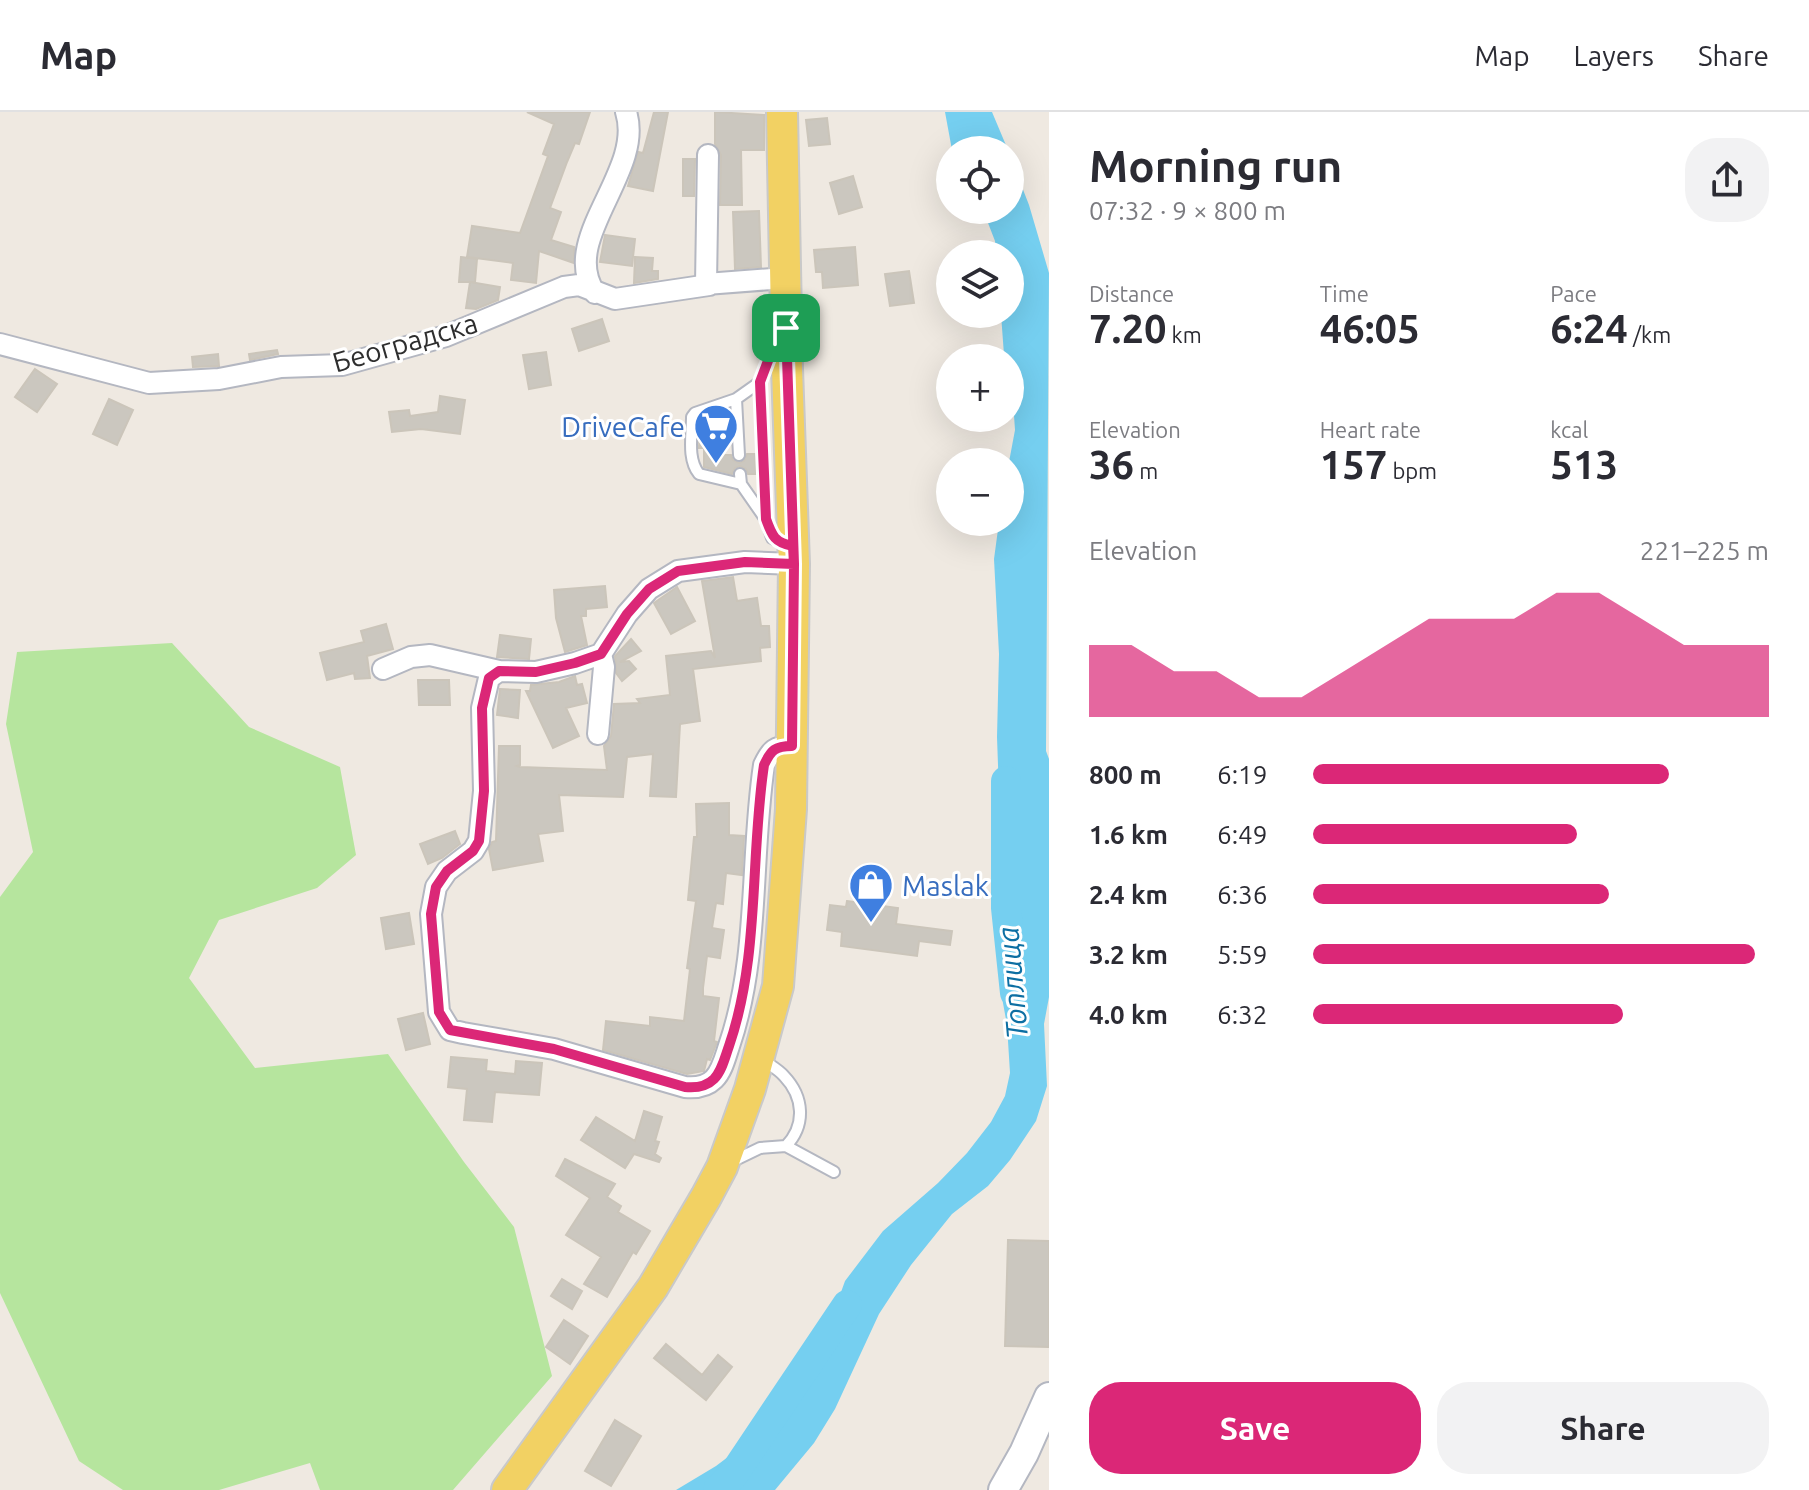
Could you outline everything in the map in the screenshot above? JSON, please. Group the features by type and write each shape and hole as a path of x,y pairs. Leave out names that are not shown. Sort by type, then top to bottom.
{"main road":[{"path":"507,1490 653,1287 722,1167 760,1058 774,1007 781,964 791,809 794,555 782,112"}],"street":[{"path":"595,293 586,275 586,259 592,235 626,157 630,129 626,112"},
{"path":"708,155 704,280 709,285"},
{"name":"Београдска","path":"0,344 149,383 219,379 281,367 342,365 446,336 564,287 579,285 615,299 785,278"},
{"path":"383,669 411,657 430,655 499,671 536,672 575,663 601,654 627,614 649,589 678,571 794,555"},
{"path":"598,734 604,667 601,654"},
{"path":"499,671 489,678 482,708 484,791 479,841 473,851 447,871 436,887 431,914 439,1012 450,1030 554,1049 685,1087 696,1088 714,1079 722,1067 739,1016 753,916 764,765 770,752 778,746 792,746"},
{"path":"1003,1490 1024,1453 1049,1397"}],"lane":[{"path":"766,519 760,382 777,337 786,328"},
{"path":"760,382 736,399 695,413 692,417 693,465 699,474 741,479 766,519 772,538 794,555"},
{"path":"736,399 739,455"},
{"path":"760,1058 785,1076 802,1112 797,1132 786,1146"},
{"path":"722,1167 760,1148 786,1146 834,1172"}],"green space":[{"path":"172,643 249,727 340,767 356,855 317,888 219,920 189,978 255,1068 388,1054 514,1227 552,1376 453,1490 320,1490 310,1463 219,1490 123,1490 79,1461 0,1293 0,897 33,852 6,724 17,652"}],"water":[{"path":"945,112 992,112 1002,136 949,136"},
{"path":"1024,192 1049,273 1046,751 1049,759 1049,997 1044,1024 1047,1086 1036,1121 1010,1160 988,1186 952,1214 911,1265 879,1314 835,1409 814,1443 775,1490 676,1490 716,1466 782,1416 812,1373 845,1281 883,1231 967,1153 991,1122 1005,1096 1010,1073 1007,1025 999,981 1014,948 1014,899 1010,837 999,793 999,654 994,559 997,536 1024,536 1024,448 1012,448 1015,432 1024,432 1024,344 1003,344 1002,328 1024,328 1024,240 995,240 988,224 1024,224"}],"building":[{"path":"527,112 590,112 550,208 561,212 551,240 574,247 574,263 539,251 536,283 511,280 513,263 467,257 472,226 520,233 548,156 543,154 554,124"},
{"path":"654,112 668,112 653,191 628,186 638,152 643,153"},
{"path":"715,112 764,115 764,150 741,150 742,205 720,205 721,155 715,144"},
{"path":"827,118 830,144 809,146 806,120"},
{"path":"683,159 695,159 694,196 683,196"},
{"path":"853,176 862,207 839,214 830,183"},
{"path":"759,211 761,267 735,269 733,212"},
{"path":"605,235 635,239 632,266 600,262"},
{"path":"855,247 858,285 823,288 822,272 816,272 814,250"},
{"path":"461,257 477,259 475,282 459,282"},
{"path":"635,257 653,258 652,271 658,271 658,279 634,283"},
{"path":"909,271 914,303 890,306 885,274"},
{"path":"470,282 500,287 498,300 476,309 466,308"},
{"path":"602,319 609,341 579,351 572,329"},
{"path":"277,350 278,354 250,360 249,354"},
{"path":"546,352 551,385 529,389 523,355"},
{"path":"218,354 219,366 193,367 192,357"},
{"path":"35,369 57,384 37,412 15,397"},
{"path":"440,396 465,400 460,434 421,429 392,432 389,412 409,410 410,416 438,412"},
{"path":"109,399 133,410 117,445 93,434"},
{"path":"719,422 719,455 731,455 739,463 744,461 747,454 755,454 756,474 748,474 740,466 732,474 704,467 704,448 699,448 700,423"},
{"path":"733,577 737,601 757,598 761,626 769,626 770,647 760,648 761,661 693,669 700,721 680,724 676,797 650,796 653,754 627,757 623,797 559,795 563,831 538,834 543,861 493,870 489,849 496,841 499,746 520,746 520,765 517,766 520,767 607,770 604,746 611,736 614,704 640,703 637,699 670,695 666,656 711,651 715,658 702,581"},
{"path":"605,586 607,607 586,609 586,616 581,616 587,645 565,652 556,618 554,590"},
{"path":"677,587 695,621 671,634 654,603"},
{"path":"386,624 393,649 367,656 370,678 355,679 354,673 327,680 320,653 364,642 361,631"},
{"path":"500,635 531,639 529,659 497,657"},
{"path":"631,639 641,651 620,662 629,661 636,669 622,681 616,673 615,656"},
{"path":"575,676 577,685 582,684 587,703 566,708 579,736 553,748 526,691 530,691 531,685 559,682"},
{"path":"418,680 449,680 450,705 419,705"},
{"path":"500,689 520,690 518,718 497,715"},
{"path":"729,803 729,835 744,836 742,875 726,873 723,904 716,903 712,928 724,930 720,958 707,956 703,988 703,996 719,998 714,1041 717,1042 710,1060 707,1059 704,1071 687,1074 603,1050 606,1021 650,1026 650,1017 684,1021 696,901 688,900 694,837 697,837 696,804"},
{"path":"455,831 460,844 428,864 420,844"},
{"path":"847,901 898,908 896,924 952,931 950,945 919,941 917,956 841,946 842,932 827,930 830,905 846,907"},
{"path":"409,913 414,944 386,949 381,918"},
{"path":"423,1013 430,1044 406,1050 398,1019"},
{"path":"451,1057 487,1060 486,1071 515,1074 516,1061 542,1063 539,1095 495,1092 492,1122 464,1120 467,1089 448,1087"},
{"path":"644,1111 662,1117 655,1141 659,1142 655,1154 661,1158 659,1162 634,1154 625,1168 581,1140 596,1117 635,1141"},
{"path":"565,1159 615,1184 607,1197 621,1206 618,1212 650,1231 636,1254 633,1252 607,1297 584,1284 601,1257 566,1235 590,1198 556,1176"},
{"path":"1008,1240 1049,1241 1049,1347 1005,1346"},
{"path":"562,1279 582,1291 572,1309 551,1296"},
{"path":"564,1320 588,1336 570,1364 546,1347"},
{"path":"666,1344 702,1375 718,1355 732,1367 706,1400 654,1358"},
{"path":"615,1420 641,1436 611,1486 585,1471"}],"waterway":[{"name":"Топлица","path":"1006,781 1006,908 1015,993"},
{"name":"Топлица","path":"718,1490 733,1475 847,1305"}],"place":[{"name":"DriveCafe","path":"716,465"},
{"name":"Maslak","path":"871,924"}],"route":[{"path":"786,328 777,337 760,382 766,519 772,538 781,544 793,546 794,564 792,746 778,746 770,752 764,765 753,916 739,1016 722,1067 708,1084 696,1088 685,1087 554,1049 450,1030 439,1012 431,914 436,887 447,871 473,851 479,841 484,791 482,708 489,678 499,671 536,672 601,654 627,614 649,589 678,571 745,562 794,564 786,328"}]}
